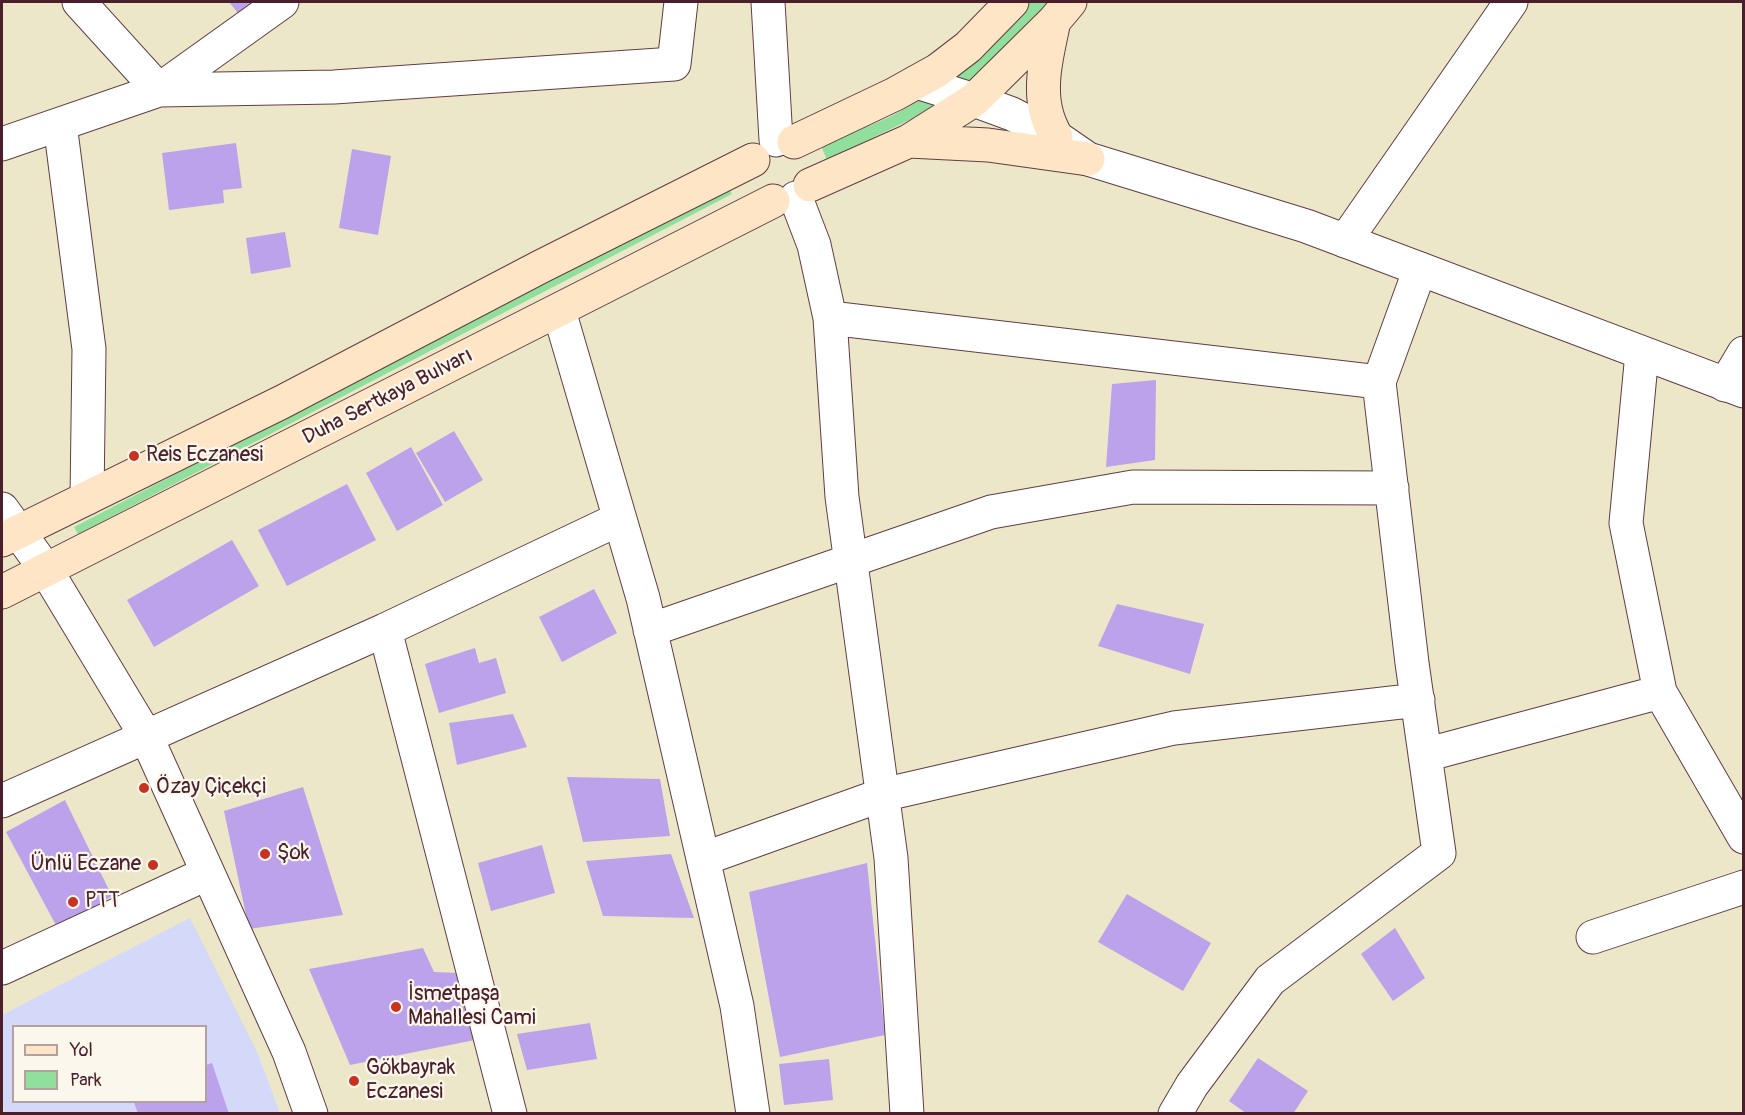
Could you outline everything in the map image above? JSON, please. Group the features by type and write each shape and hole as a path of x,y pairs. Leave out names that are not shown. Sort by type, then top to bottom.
{"main road":[{"name":"Duha Sertkaya Bulvarı","path":"7,527 87,498 282,402 774,147 917,82 938,70 968,47 1012,2"},
{"name":"Duha Sertkaya Bulvarı","path":"2,592 559,310 793,194 909,141 974,100 1062,11"},
{"path":"1056,137 1044,103 1044,83 1047,59 1062,11"},
{"path":"909,141 988,145 1088,159"},
{"path":"774,147 803,147 813,165 813,175 793,194 764,196 752,180 751,170 774,147"}],"street":[{"path":"79,2 159,90 334,87 674,64 681,2"},
{"path":"2,144 159,90 282,2"},
{"path":"768,2 774,147"},
{"path":"1345,241 1511,2"},
{"path":"917,82 1012,114 1056,137 1088,159 1306,226 1734,388 1743,353"},
{"path":"60,124 89,349 87,498"},
{"path":"793,194 814,244 830,318 842,497 891,858 907,1113"},
{"path":"1175,1113 1192,1084 1270,980 1438,853 1379,382 1420,269"},
{"path":"559,310 650,630 737,1006 753,1113"},
{"path":"830,318 1379,382"},
{"path":"1642,353 1626,523 1660,692 1743,837"},
{"path":"650,630 991,512 1133,487 1392,488"},
{"path":"2,801 385,630 620,519"},
{"path":"7,527 46,570 146,736 289,1052 311,1113"},
{"path":"385,630 510,1113"},
{"path":"1425,755 1660,692"},
{"path":"703,859 882,795 1174,728 1418,699"},
{"path":"2,968 208,873"},
{"path":"1593,937 1743,887"}],"shaded area":[{"path":"190,918 258,1054 280,1113 5,1113 2,1102 2,1015"}],"green space":[{"path":"1030,2 1049,2 975,84 956,77 995,40"},
{"path":"922,98 938,106 827,160 819,141 872,124 898,113"},
{"path":"728,187 732,194 78,534 74,527"}],"building":[{"path":"229,2 260,2 241,17"},
{"path":"236,143 242,188 223,190 224,203 169,210 162,153"},
{"path":"352,149 391,156 378,235 339,228"},
{"path":"285,232 291,267 251,274 246,238"},
{"path":"1156,380 1155,460 1106,467 1112,384"},
{"path":"454,431 483,480 445,502 416,453"},
{"path":"411,447 443,505 397,531 366,473"},
{"path":"347,484 376,540 287,586 258,530"},
{"path":"232,540 259,586 154,647 127,600"},
{"path":"594,589 617,633 562,662 539,617"},
{"path":"1117,604 1204,624 1190,674 1098,646"},
{"path":"475,648 479,663 496,658 506,693 439,713 425,664"},
{"path":"513,714 527,747 457,765 449,723"},
{"path":"567,777 660,779 670,836 583,842"},
{"path":"303,787 343,915 249,929 224,811"},
{"path":"65,800 112,896 58,929 6,832"},
{"path":"542,845 555,893 491,911 478,863"},
{"path":"671,854 694,918 603,916 586,861"},
{"path":"867,863 885,1035 780,1057 749,892"},
{"path":"1127,894 1211,943 1183,991 1098,942"},
{"path":"1395,928 1425,978 1393,1001 1361,954"},
{"name":"İsmetpaşa Mahallesi Cami","path":"423,948 434,972 459,973 475,1040 350,1065 309,969"},
{"path":"590,1023 597,1059 527,1070 517,1034"},
{"path":"1258,1058 1308,1091 1293,1114 1247,1114 1229,1101"},
{"path":"829,1059 833,1100 784,1105 779,1064"},
{"path":"212,1063 229,1114 138,1114 134,1103 207,1103 207,1065"}],"place":[{"name":"Reis Eczanesi","path":"134,456"},
{"name":"Özay Çiçekçi","path":"144,788"},
{"name":"Şok","path":"265,854"},
{"name":"Ünlü Eczane","path":"153,865"},
{"name":"PTT","path":"73,902"},
{"name":"İsmetpaşa Mahallesi Cami","path":"396,1007"},
{"name":"Gökbayrak Eczanesi","path":"354,1081"}]}
